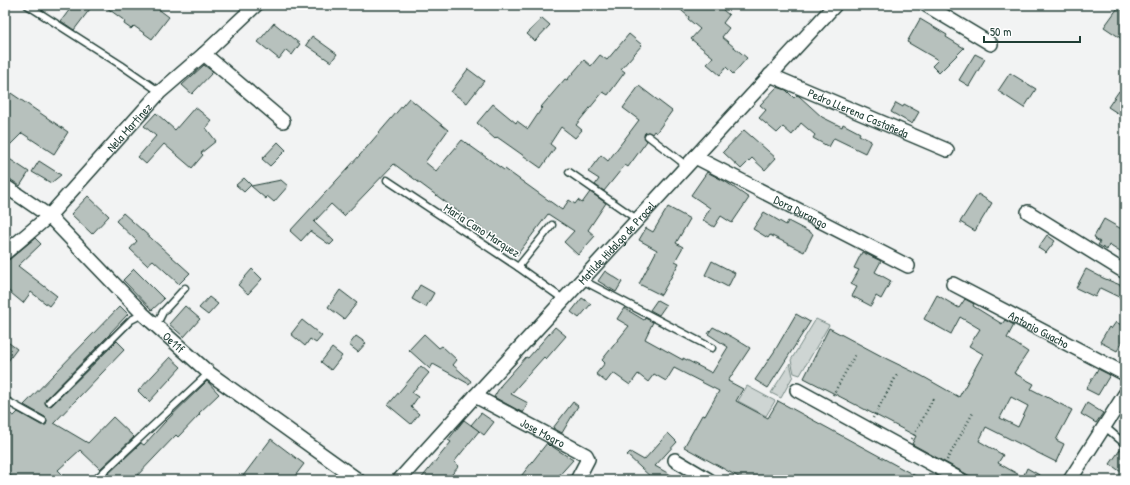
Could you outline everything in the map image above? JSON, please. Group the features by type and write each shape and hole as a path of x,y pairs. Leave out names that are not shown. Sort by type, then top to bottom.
{"street":[{"name":"Nela Martinez","path":"5,253 49,216 160,92 204,54 256,5"},
{"name":"Matilde Hidalgo de Procel","path":"399,480 563,299 638,220 835,5"},
{"path":"926,5 991,44"},
{"path":"204,54 283,121"},
{"name":"Pedro LLerena Castañeda","path":"770,75 947,150"},
{"name":"Dora Durango","path":"691,161 908,266"},
{"name":"Oe11f","path":"5,186 49,216 143,314 209,373 358,480"},
{"path":"1028,212 1125,272"},
{"name":"Antonio Guacho","path":"953,284 1125,374"},
{"path":"797,390 961,480"},
{"path":"1076,478 1104,426 1125,394"},
{"name":"Jose Mogro","path":"475,396 586,455 588,459 577,480"},
{"path":"675,460 709,480"}],"lane":[{"path":"27,5 121,65 160,92"},
{"path":"648,136 691,161"},
{"path":"569,172 638,220"},
{"name":"Maria Cano Marquez","path":"387,180 518,267 563,299"},
{"path":"518,267 552,225"},
{"path":"582,280 712,348"},
{"path":"156,326 163,312 185,288"},
{"path":"49,402 131,320 143,314"},
{"path":"95,480 209,373"},
{"path":"5,400 43,421"},
{"path":"1104,426 1125,444"}],"path":[{"path":"827,406 856,353"},
{"path":"867,428 898,373"},
{"path":"906,450 934,397"},
{"path":"942,470 974,411"}],"shaded area":[{"path":"816,319 829,325 800,375 794,373 791,360"},
{"path":"790,363 793,376 781,398 771,393"},
{"path":"747,386 775,401 766,416 738,401"}],"building":[{"path":"73,5 93,5 74,30 61,21"},
{"path":"103,5 153,5 169,17 152,39 134,26 131,29 124,24 125,21"},
{"path":"675,5 717,5 729,15 723,23 729,28 722,37 747,58 733,74 726,67 720,75 707,64 713,57 691,39 700,29"},
{"path":"1120,5 1125,5 1125,41 1104,27"},
{"path":"542,18 550,25 535,41 527,34"},
{"path":"920,19 947,35 946,37 964,48 939,73 932,66 938,60 907,42"},
{"path":"274,23 300,44 292,55 286,50 279,59 258,42"},
{"path":"629,34 642,45 621,69 625,72 608,95 603,92 576,125 582,130 575,138 561,127 550,144 555,148 541,168 497,137 495,139 477,123 493,104 516,123 517,121 528,129 542,108 541,107 584,60 591,66 600,55 607,60"},
{"path":"312,36 337,54 331,62 306,45"},
{"path":"975,54 985,59 969,86 959,80"},
{"path":"204,65 213,72 192,94 182,85"},
{"path":"468,69 484,81 467,103 451,92"},
{"path":"1010,73 1036,89 1024,108 998,91"},
{"path":"639,86 672,111 656,133 654,131 652,134 648,132 645,133 644,137 647,141 628,167 625,165 604,191 595,185 599,179 588,172 601,155 608,161 639,120 623,108"},
{"path":"777,87 786,90 794,98 797,95 799,96 822,117 842,127 843,124 871,141 865,153 834,138 829,147 813,138 815,135 801,123 792,135 783,127 777,133 759,118 766,110 760,105"},
{"path":"5,89 68,132 54,154 22,133 5,150"},
{"path":"1119,91 1125,95 1125,118 1108,107"},
{"path":"409,98 448,130 425,162 436,171 462,140 562,210 569,200 575,204 578,200 582,203 590,192 606,203 588,230 595,236 578,255 564,242 574,231 548,214 517,255 394,164 344,216 331,204 314,222 334,241 330,245 310,231 301,241 290,231 360,155"},
{"path":"896,103 903,107 904,104 919,112 912,124 891,112"},
{"path":"195,107 212,121 206,128 216,141 201,153 203,155 192,168 164,144 146,164 138,157 156,136 144,126 156,113 175,130"},
{"path":"744,130 776,158 765,170 752,158 741,169 723,152"},
{"path":"278,142 286,150 270,166 262,159"},
{"path":"5,156 29,172 20,186 10,179 5,178"},
{"path":"39,161 61,175 51,183 32,172"},
{"path":"707,172 726,182 749,198 732,223 721,216 714,227 703,220 710,208 691,195"},
{"path":"244,178 251,185 244,192 236,185"},
{"path":"281,180 288,186 274,202 267,196 266,199 251,186"},
{"path":"978,194 992,203 975,231 960,222"},
{"path":"88,196 109,216 92,234 71,214"},
{"path":"668,207 690,219 676,243 683,247 675,261 679,263 661,295 639,284 657,250 639,240 646,228 653,232"},
{"path":"764,212 786,225 788,221 813,234 804,252 770,235 768,238 753,229"},
{"path":"123,213 190,273 179,284 153,260 147,265 130,249 137,241 116,221"},
{"path":"1104,219 1125,231 1125,255 1109,245 1107,250 1098,245 1100,242 1094,237"},
{"path":"1047,235 1055,241 1046,253 1038,248"},
{"path":"35,238 41,244 18,266 57,296 49,306 31,292 23,303 5,288 5,261 10,259"},
{"path":"862,252 881,261 875,272 891,281 881,299 876,296 871,306 852,296 857,287 851,284 859,270 854,268"},
{"path":"712,261 735,273 728,287 705,275"},
{"path":"134,269 164,299 152,310 123,280"},
{"path":"252,269 262,279 248,294 238,285"},
{"path":"1086,269 1125,287 1125,300 1100,288 1095,297 1076,288"},
{"path":"605,271 622,282 616,292 598,281"},
{"path":"420,285 434,293 426,307 412,299"},
{"path":"340,290 357,303 344,319 328,307"},
{"path":"937,295 959,308 965,299 974,304 973,306 1002,324 1005,320 1014,325 1007,338 1028,352 1014,373 1034,384 1031,389 1072,410 1056,440 1064,444 1056,462 986,427 979,441 1003,455 998,463 1023,477 1027,468 1048,480 970,480 972,477 912,444 916,436 804,378 829,328 922,376 959,397 983,354 969,346 980,329 960,317 951,334 924,319","holes":["1011,397 1028,406 1018,427 1000,418"]},
{"path":"209,297 218,304 208,315 199,308"},
{"path":"582,298 591,304 579,318 571,312"},
{"path":"657,300 666,305 659,315 650,310"},
{"path":"120,306 128,314 46,399 45,403 47,406 52,405 117,341 125,349 54,423 88,443 113,417 134,437 100,469 80,450 58,470 68,480 18,480 5,473 5,411 14,416 18,412 41,425 46,425 47,421 45,417 24,405"},
{"path":"185,306 200,319 184,337 169,324"},
{"path":"624,308 644,320 645,318 653,322 645,339 683,360 683,358 712,373 728,347 708,334 713,327 734,338 750,348 728,381 743,389 736,401 768,418 778,401 923,480 744,480 684,447 702,415 705,416 719,391 674,368 666,381 654,374 648,382 638,374 630,385 613,373 606,382 596,374 605,363 602,360 629,326 617,319"},
{"path":"796,314 810,322 768,388 755,380 774,352"},
{"path":"302,320 322,336 316,343 310,339 305,346 291,334"},
{"path":"1116,322 1125,327 1125,337 1117,351 1100,342 1109,327 1111,329"},
{"path":"555,327 566,336 546,359 544,357 511,394 528,403 523,413 494,397 501,385 526,357 528,358"},
{"path":"424,334 439,348 442,346 457,360 453,365 471,381 469,384 433,364 430,369 409,350"},
{"path":"356,336 366,343 358,352 349,345"},
{"path":"5,340 17,349 5,365"},
{"path":"332,348 342,356 331,370 321,362"},
{"path":"170,357 181,367 149,402 138,391"},
{"path":"421,366 429,373 412,393 418,397 411,407 419,414 411,424 388,405"},
{"path":"1098,369 1110,375 1098,395 1086,389"},
{"path":"207,381 219,394 199,413 200,414 178,437 176,435 133,480 111,480 106,476 141,443 144,445"},
{"path":"573,402 578,406 562,433 553,428"},
{"path":"1087,403 1103,413 1096,423 1081,414"},
{"path":"481,413 494,422 484,435 471,425"},
{"path":"464,420 479,431 454,462 459,466 447,480 420,480 451,442 448,440"},
{"path":"668,433 677,442 655,466 680,480 654,480 627,455 630,452 644,460"},
{"path":"271,439 304,464 292,480 240,480"},
{"path":"547,443 573,460 555,480 518,480"},
{"path":"1122,447 1125,448 1125,475 1110,464"}]}
